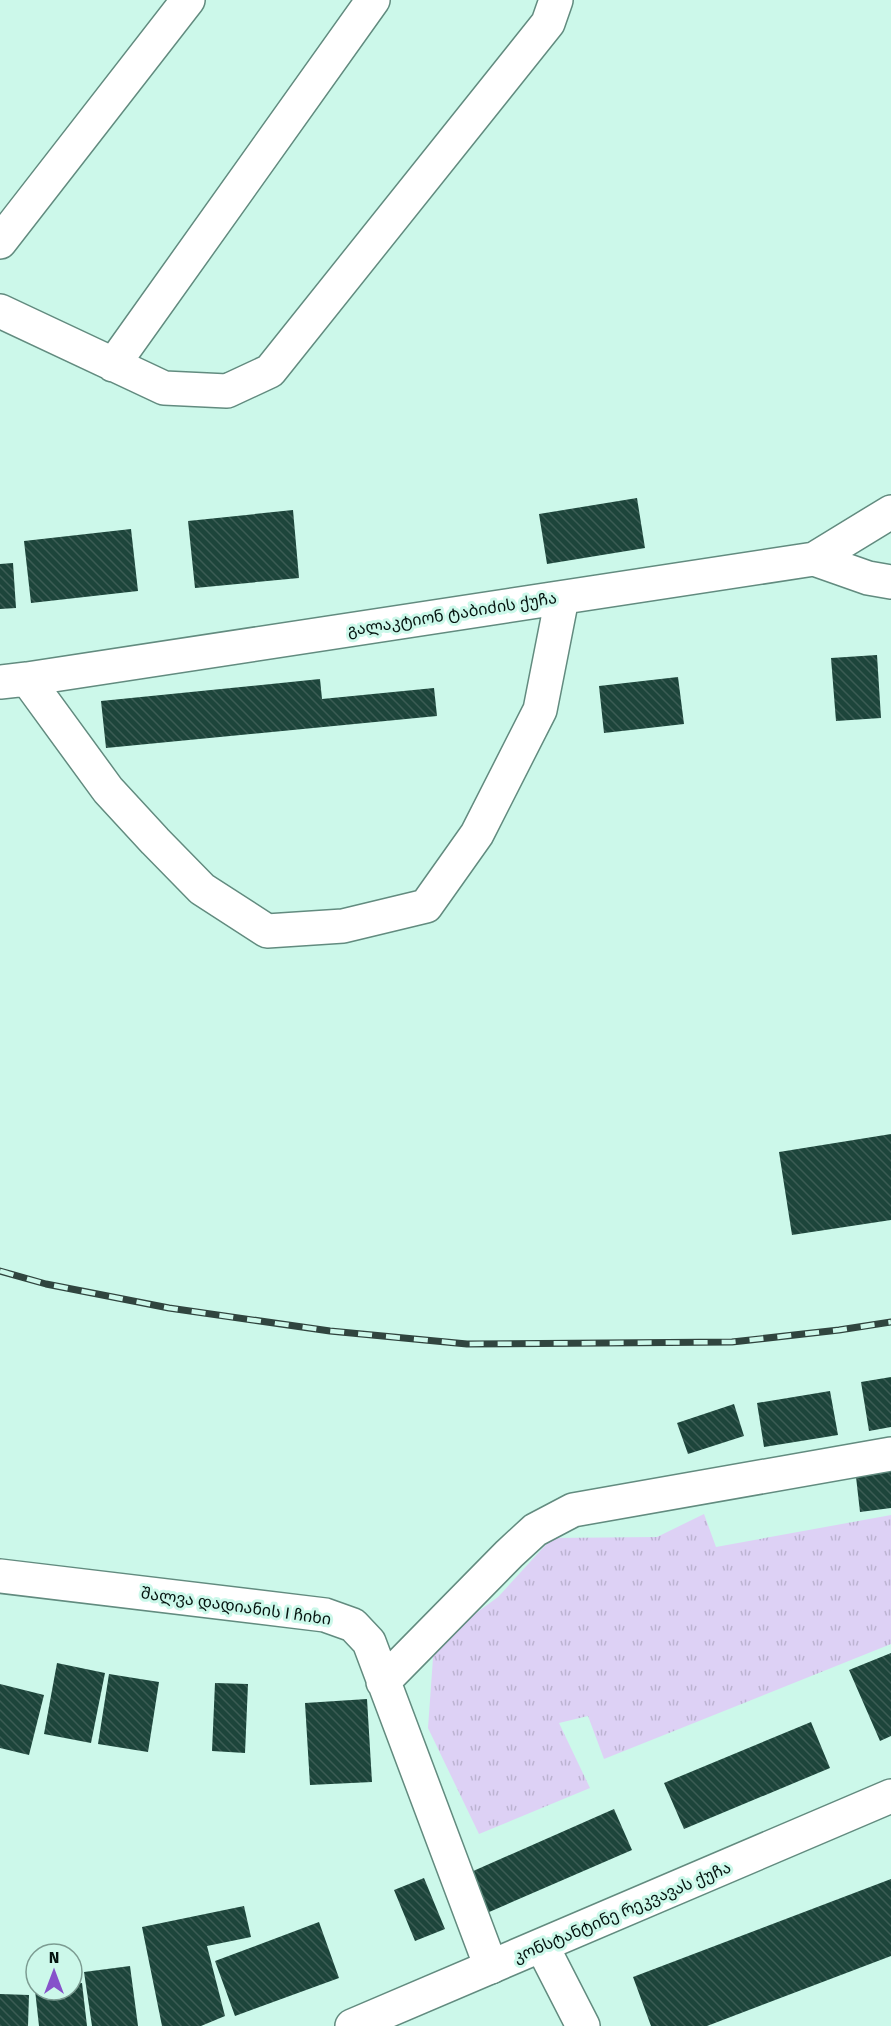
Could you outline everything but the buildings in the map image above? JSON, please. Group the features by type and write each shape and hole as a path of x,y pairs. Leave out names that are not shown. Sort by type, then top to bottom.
{"street":[{"path":"6,222 188,0"},
{"path":"112,365 373,0"},
{"path":"0,311 164,388 227,391 270,371 548,23 556,0"},
{"name":"გალაკტიონ ტაბიძის ქუჩა","path":"14,681 814,559 891,512"},
{"path":"814,559 868,578 891,582"},
{"path":"14,681 108,790 202,889 267,931 343,927 426,906 477,834 540,710 562,598"},
{"path":"383,1682 526,1538 535,1530 573,1510 891,1454"},
{"name":"შალვა დადიანის I ჩიხი","path":"0,1576 325,1615 353,1625 369,1642 490,1967"},
{"name":"კონსტანტინე რეკვავას ქუჩა","path":"352,2026 891,1796"},
{"path":"542,1946 583,2026"}],"green space":[{"path":"704,1514 716,1547 891,1515 891,1644 604,1759 588,1716 559,1723 590,1788 479,1834 428,1728 434,1644 498,1597 552,1538 657,1537"}],"railway":[{"path":"0,1271 46,1284 169,1308 330,1331 467,1344 732,1342 891,1322"}]}
